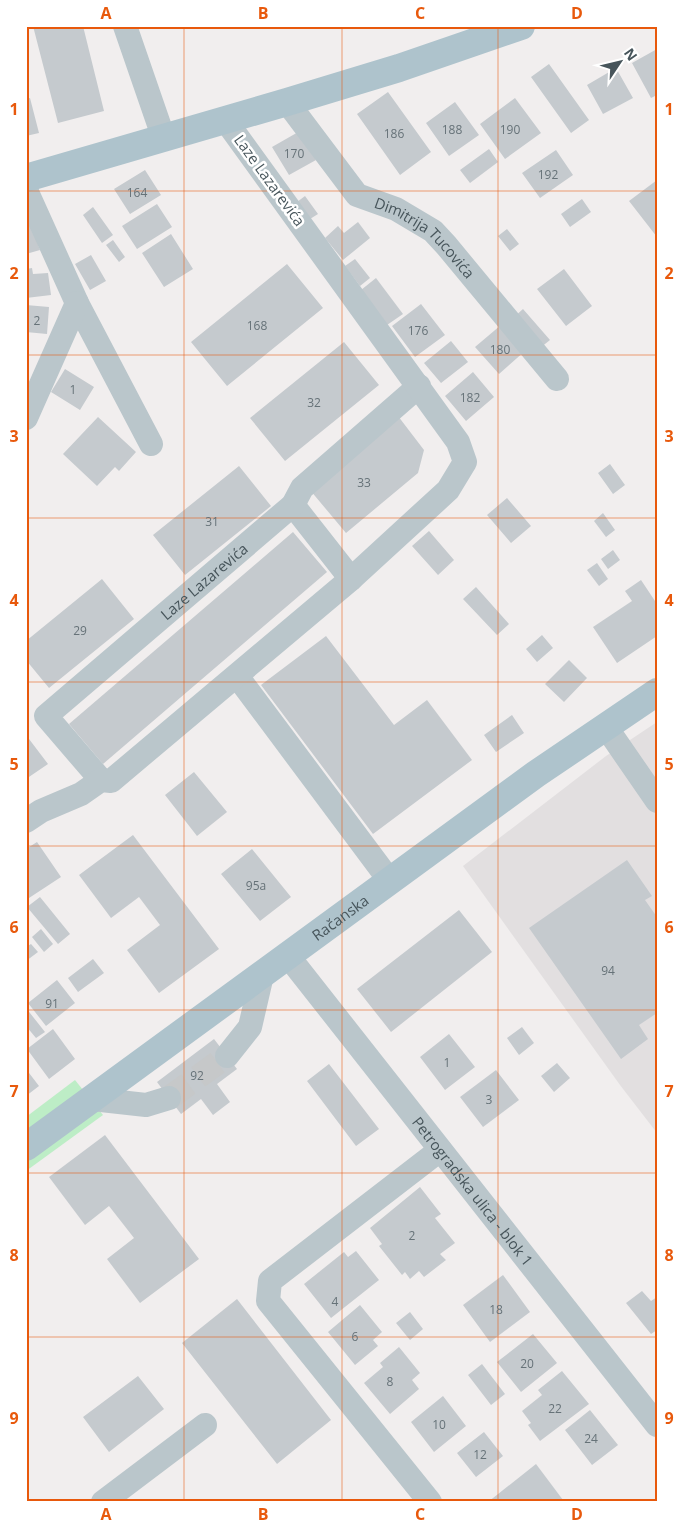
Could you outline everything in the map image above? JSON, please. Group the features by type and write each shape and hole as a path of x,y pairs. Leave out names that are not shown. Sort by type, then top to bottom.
{"main road":[{"path":"26,178 226,121 399,68 522,26"},
{"name":"Račanska","path":"26,1147 536,774 657,692"}],"street":[{"path":"125,26 164,139"},
{"name":"Dimitrija Tucovića","path":"287,102 357,195 396,209 433,231 557,379"},
{"name":"Laze Lazarevića","path":"26,822 41,811 81,794 101,780 111,781 351,579 448,490 465,462 458,442 419,386 226,121"},
{"path":"26,190 77,303 151,444"},
{"path":"26,418 77,303"},
{"name":"Laze Lazarevića","path":"101,780 46,716 293,505 302,488 419,386"},
{"path":"293,505 351,579"},
{"path":"237,676 390,881"},
{"path":"606,727 657,801"},
{"name":"Petrogradska ulica - blok 1","path":"288,956 657,1425"},
{"path":"227,1056 250,1026 262,975"},
{"path":"92,1099 146,1105 169,1098"},
{"path":"430,1502 268,1301 270,1281 440,1150"},
{"path":"103,1502 204,1425"}],"shaded area":[{"path":"657,722 657,1133 620,1085 463,866 606,756"}],"green space":[{"path":"75,1080 103,1115 26,1171 26,1117"}],"building":[{"path":"33,26 83,26 104,111 58,123"},
{"path":"657,49 657,95 651,98 632,63"},
{"path":"549,64 589,120 571,133 531,77"},
{"path":"616,68 633,98 603,114 587,85"},
{"path":"388,92 431,152 400,175 357,114"},
{"path":"30,98 39,133 26,136 26,99"},
{"path":"515,98 541,133 505,159 480,124"},
{"path":"455,102 479,135 449,156 426,123"},
{"path":"300,131 316,160 289,175 272,147"},
{"path":"489,149 498,162 470,183 460,170"},
{"path":"556,150 573,175 540,198 522,173"},
{"path":"145,170 161,195 130,214 114,189"},
{"path":"657,180 657,237 629,201"},
{"path":"305,196 318,214 310,219 297,202"},
{"path":"582,199 591,212 570,227 561,214"},
{"path":"157,204 172,227 137,249 122,226"},
{"path":"93,207 113,235 102,243 83,215"},
{"path":"26,212 40,250 26,254"},
{"path":"358,222 370,238 343,260 325,238 338,226 344,233"},
{"path":"507,229 519,244 510,251 498,236"},
{"path":"171,234 193,269 164,287 142,253"},
{"path":"113,240 125,257 119,262 106,245"},
{"path":"91,255 106,281 90,290 75,264"},
{"path":"355,259 370,278 360,286 345,266"},
{"path":"287,264 323,308 227,386 191,342"},
{"path":"32,268 33,274 48,273 51,295 26,298 26,269"},
{"path":"564,269 592,306 566,326 537,289"},
{"path":"376,278 403,314 387,325 361,290"},
{"path":"421,304 445,335 415,357 392,326"},
{"path":"26,305 49,307 47,334 26,332"},
{"path":"523,309 550,340 540,348 513,318"},
{"path":"501,325 525,351 499,374 475,347"},
{"path":"451,341 468,362 441,383 424,363"},
{"path":"344,342 379,385 285,461 250,418"},
{"path":"65,369 94,387 80,410 51,392"},
{"path":"473,372 494,397 466,421 445,396"},
{"path":"398,416 424,450 418,473 346,533 310,490"},
{"path":"98,417 136,452 119,471 115,467 97,486 63,454"},
{"path":"610,464 625,485 613,494 598,473"},
{"path":"239,466 271,506 185,575 153,535"},
{"path":"507,498 531,526 511,543 487,515"},
{"path":"603,513 615,530 606,537 594,521"},
{"path":"429,531 454,560 438,575 412,546"},
{"path":"293,532 327,572 103,764 69,724"},
{"path":"613,550 620,560 608,569 601,559"},
{"path":"597,563 608,579 599,586 587,570"},
{"path":"102,579 134,619 49,688 26,660 26,641"},
{"path":"641,580 657,604 657,636 617,663 593,627 632,601 625,591"},
{"path":"476,587 509,624 497,635 463,599"},
{"path":"542,635 553,648 537,662 526,649"},
{"path":"326,636 394,725 427,700 472,760 373,834 261,685"},
{"path":"569,660 587,678 564,702 545,684"},
{"path":"512,715 524,733 496,752 484,735"},
{"path":"26,735 48,764 26,779"},
{"path":"194,772 227,812 197,836 165,795"},
{"path":"133,835 219,949 159,993 127,950 160,925 139,897 111,918 79,875"},
{"path":"37,842 61,877 29,898 26,895 26,849"},
{"path":"252,849 291,897 260,921 221,874"},
{"path":"627,860 652,896 645,900 657,917 657,1013 639,1025 648,1039 621,1059 529,928"},
{"path":"40,897 70,934 58,944 27,907"},
{"path":"459,910 492,952 391,1032 357,989"},
{"path":"41,929 53,944 44,952 32,937"},
{"path":"31,944 38,952 26,961 26,947"},
{"path":"93,959 104,973 78,992 68,978"},
{"path":"57,980 75,1003 46,1026 28,1003"},
{"path":"26,1008 45,1032 36,1038 26,1026"},
{"path":"522,1027 534,1043 519,1055 507,1038"},
{"path":"53,1029 75,1059 49,1079 27,1049"},
{"path":"449,1034 475,1067 445,1090 420,1057"},
{"path":"214,1039 237,1069 217,1084 230,1102 213,1115 201,1099 181,1114 157,1082"},
{"path":"557,1063 570,1078 554,1092 541,1076"},
{"path":"329,1064 379,1129 356,1146 307,1081"},
{"path":"26,1069 39,1086 26,1096"},
{"path":"496,1070 519,1100 483,1127 460,1097"},
{"path":"105,1135 199,1259 140,1303 107,1259 134,1238 109,1206 85,1225 49,1177"},
{"path":"420,1187 441,1214 435,1218 455,1243 440,1254 446,1260 424,1277 419,1271 410,1279 405,1272 402,1275 379,1246 382,1244 370,1228"},
{"path":"356,1251 379,1280 331,1318 304,1284 344,1252 348,1257"},
{"path":"503,1275 530,1312 490,1342 463,1305"},
{"path":"642,1291 651,1301 657,1297 657,1330 651,1334 626,1303"},
{"path":"237,1299 331,1420 277,1464 182,1343"},
{"path":"360,1305 382,1332 373,1340 378,1346 355,1365 328,1332"},
{"path":"410,1312 423,1329 410,1340 396,1323"},
{"path":"533,1334 557,1363 521,1392 497,1362"},
{"path":"399,1347 420,1373 412,1380 419,1389 390,1414 364,1383 383,1367 380,1363"},
{"path":"482,1364 505,1394 491,1405 468,1375"},
{"path":"562,1371 589,1404 540,1441 528,1425 531,1423 522,1411 542,1395 538,1390"},
{"path":"138,1376 164,1409 109,1452 83,1417"},
{"path":"443,1396 466,1426 434,1452 411,1422"},
{"path":"590,1410 618,1445 592,1465 565,1430"},
{"path":"484,1432 503,1456 476,1477 457,1453"},
{"path":"536,1464 563,1500 561,1502 488,1502"}],"tunnel":[{"path":"169,1098 227,1056"}]}
